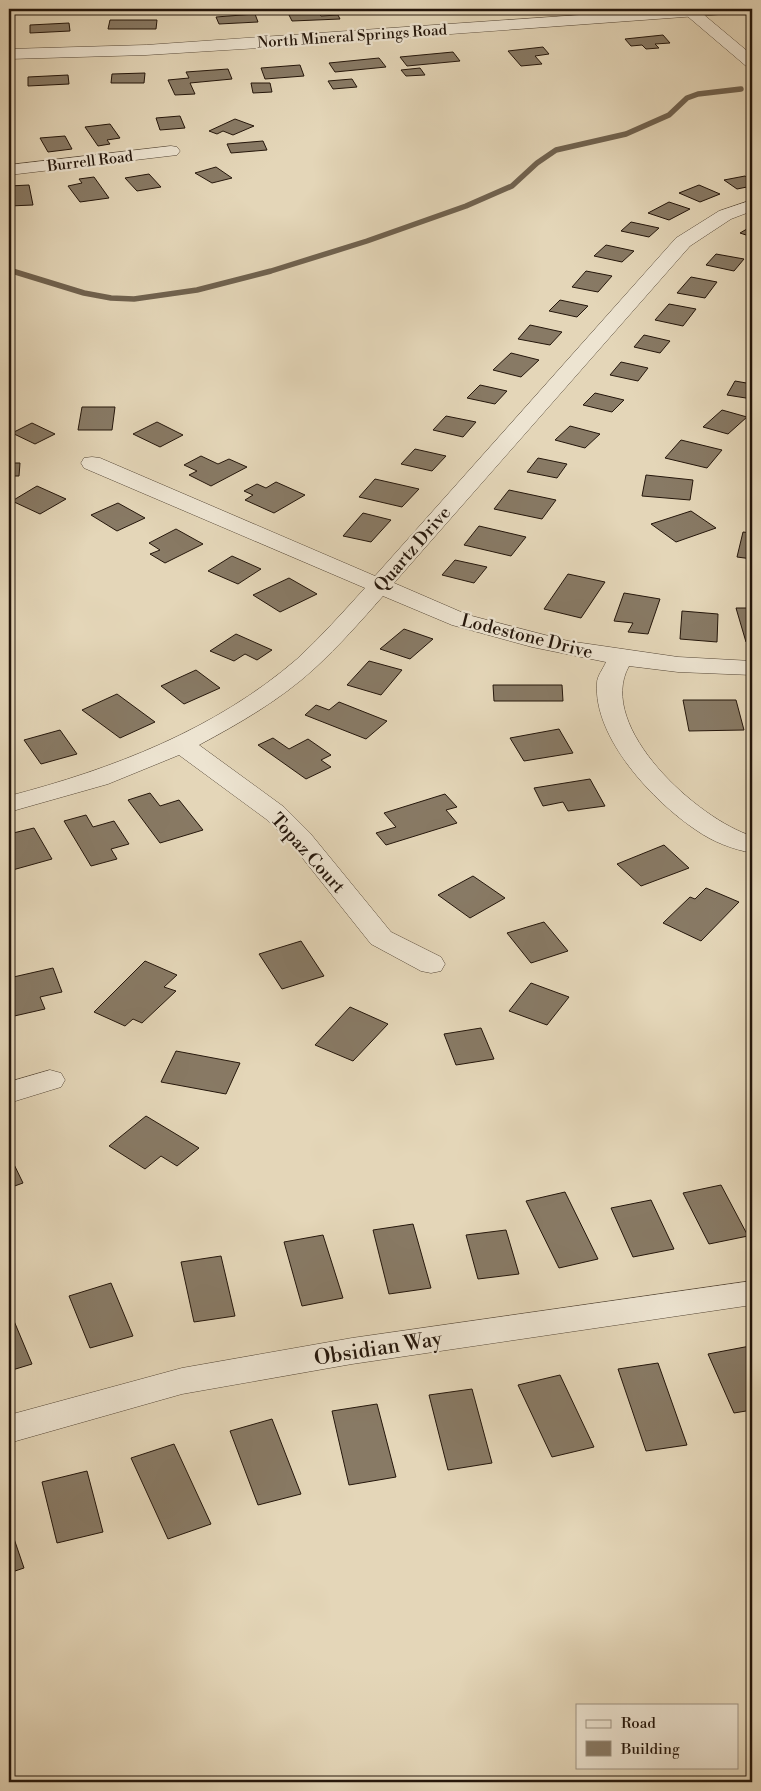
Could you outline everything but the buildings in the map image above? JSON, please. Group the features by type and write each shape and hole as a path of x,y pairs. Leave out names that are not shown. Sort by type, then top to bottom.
{"street":[{"name":"North Mineral Springs Road","path":"9,54 146,50 258,44 725,9"},
{"path":"691,12 752,63"},
{"name":"Burrell Road","path":"9,170 171,151"},
{"name":"Quartz Drive","path":"9,804 97,778 181,744 224,722 278,687 322,650 684,242 719,218 752,205"},
{"name":"Lodestone Drive","path":"92,463 460,620 501,633 620,659 696,667 752,668"},
{"path":"620,659 609,682 611,704 621,737 664,792 699,820 738,843 752,845"},
{"name":"Topaz Court","path":"181,744 275,813 301,839 381,938 431,964"},
{"path":"9,1093 50,1080"},
{"name":"Obsidian Way","path":"9,1429 182,1382 246,1370 352,1351 752,1293"}],"waterway":[{"path":"9,270 84,293 111,298 134,299 197,290 271,271 367,241 466,206 512,186 537,163 556,150 626,134 669,115 687,98 698,94 741,89"}]}
